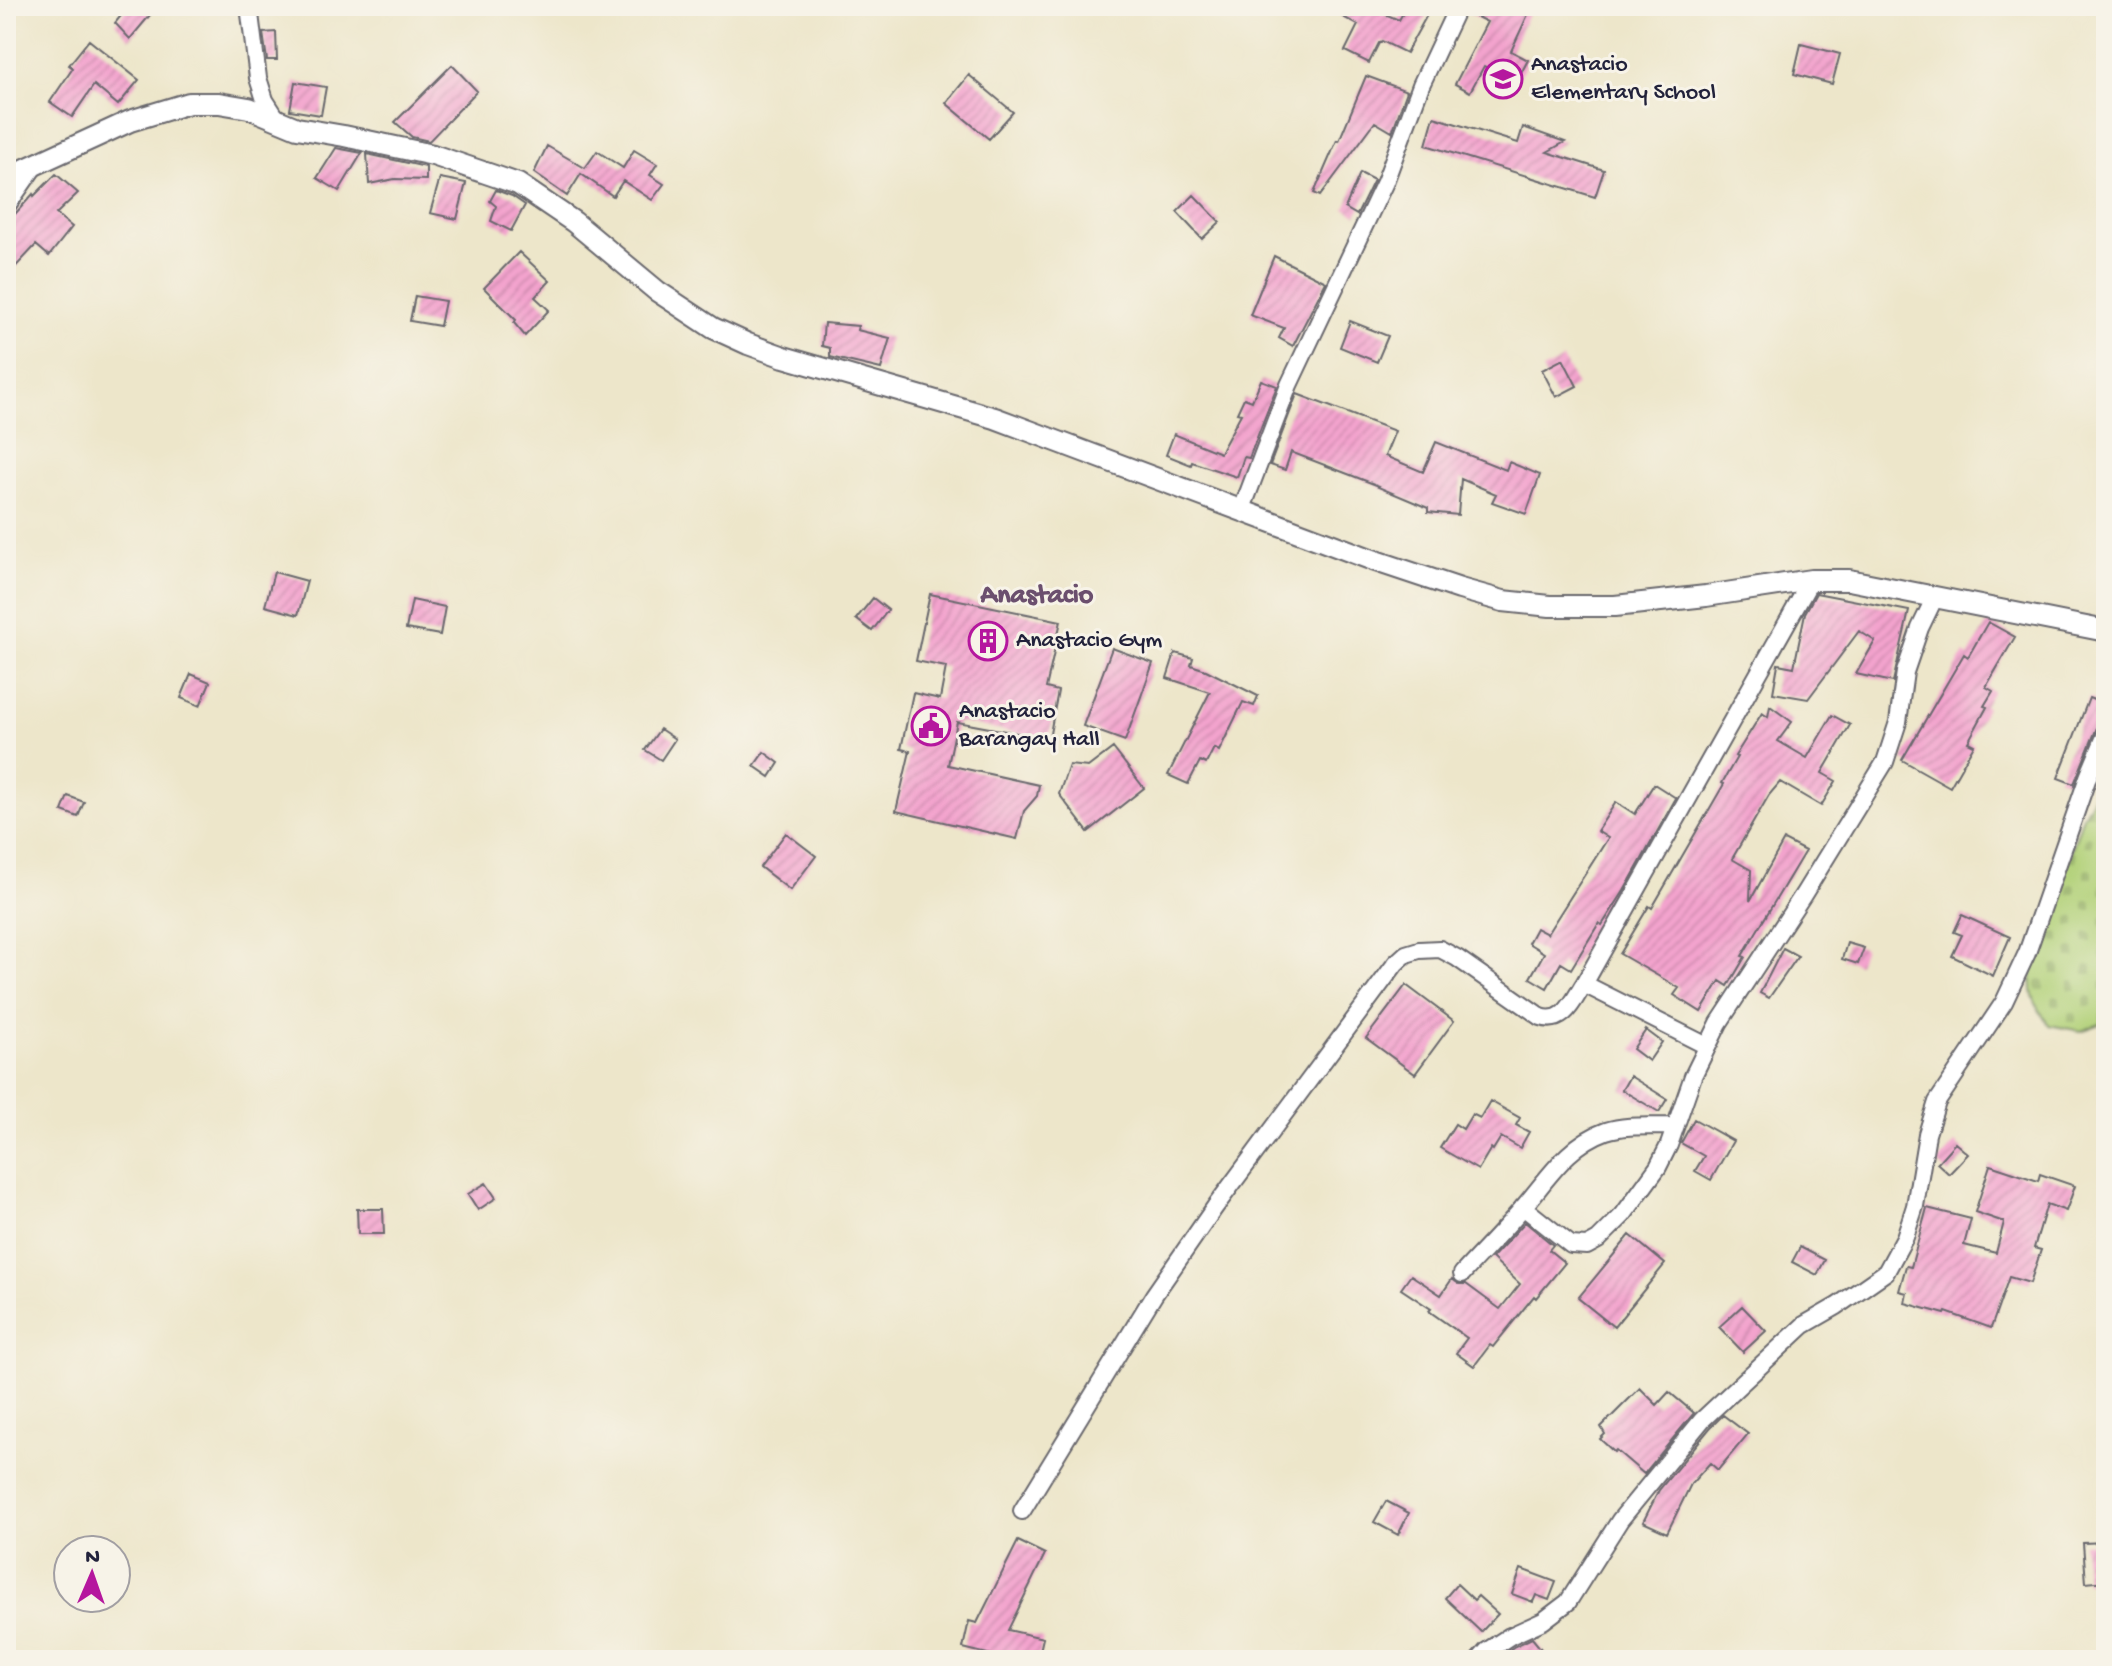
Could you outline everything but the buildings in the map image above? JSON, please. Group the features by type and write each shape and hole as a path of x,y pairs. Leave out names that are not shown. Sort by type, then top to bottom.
{"street":[{"path":"249,6 258,78 265,100 279,122"},
{"path":"1242,509 1289,385 1385,182 1421,85 1458,6"},
{"path":"6,178 130,121 189,103 219,103 249,108 297,128 433,155 518,184 574,222 657,291 713,328 784,357 995,418 1373,560 1460,589 1503,601 1550,606 1615,606 1811,580 1849,580 2106,631"},
{"path":"6,207 34,167"},
{"path":"1022,1511 1154,1295 1215,1207 1396,963 1406,954 1440,949 1528,1010 1551,1020 1568,1010 1811,580"},
{"path":"1523,1207 1571,1245 1587,1246 1598,1240 1623,1215 1658,1167 1693,1076 1719,1023 1885,762 1898,722 1905,672 1920,628 1935,597"},
{"path":"1479,1660 1499,1643 1543,1621 1568,1602 1620,1520 1702,1420 1804,1325 1886,1272 1905,1237 1915,1206 1927,1134 1937,1102 2004,1002 2027,953 2106,734"},
{"path":"1584,984 1707,1046"},
{"path":"1462,1274 1567,1154 1593,1136 1609,1130 1674,1126"}],"green space":[{"path":"2106,773 2106,1022 2081,1031 2049,1025 2035,1001 2032,978 2035,959 2083,816"}],"place":[{"name":"Anastacio Elementary School","path":"1503,79"},
{"name":"Anastacio Gym","path":"988,641"},
{"name":"Anastacio Barangay Hall","path":"931,726"}],"district":[{"name":"Anastacio","path":"1037,596"}]}
